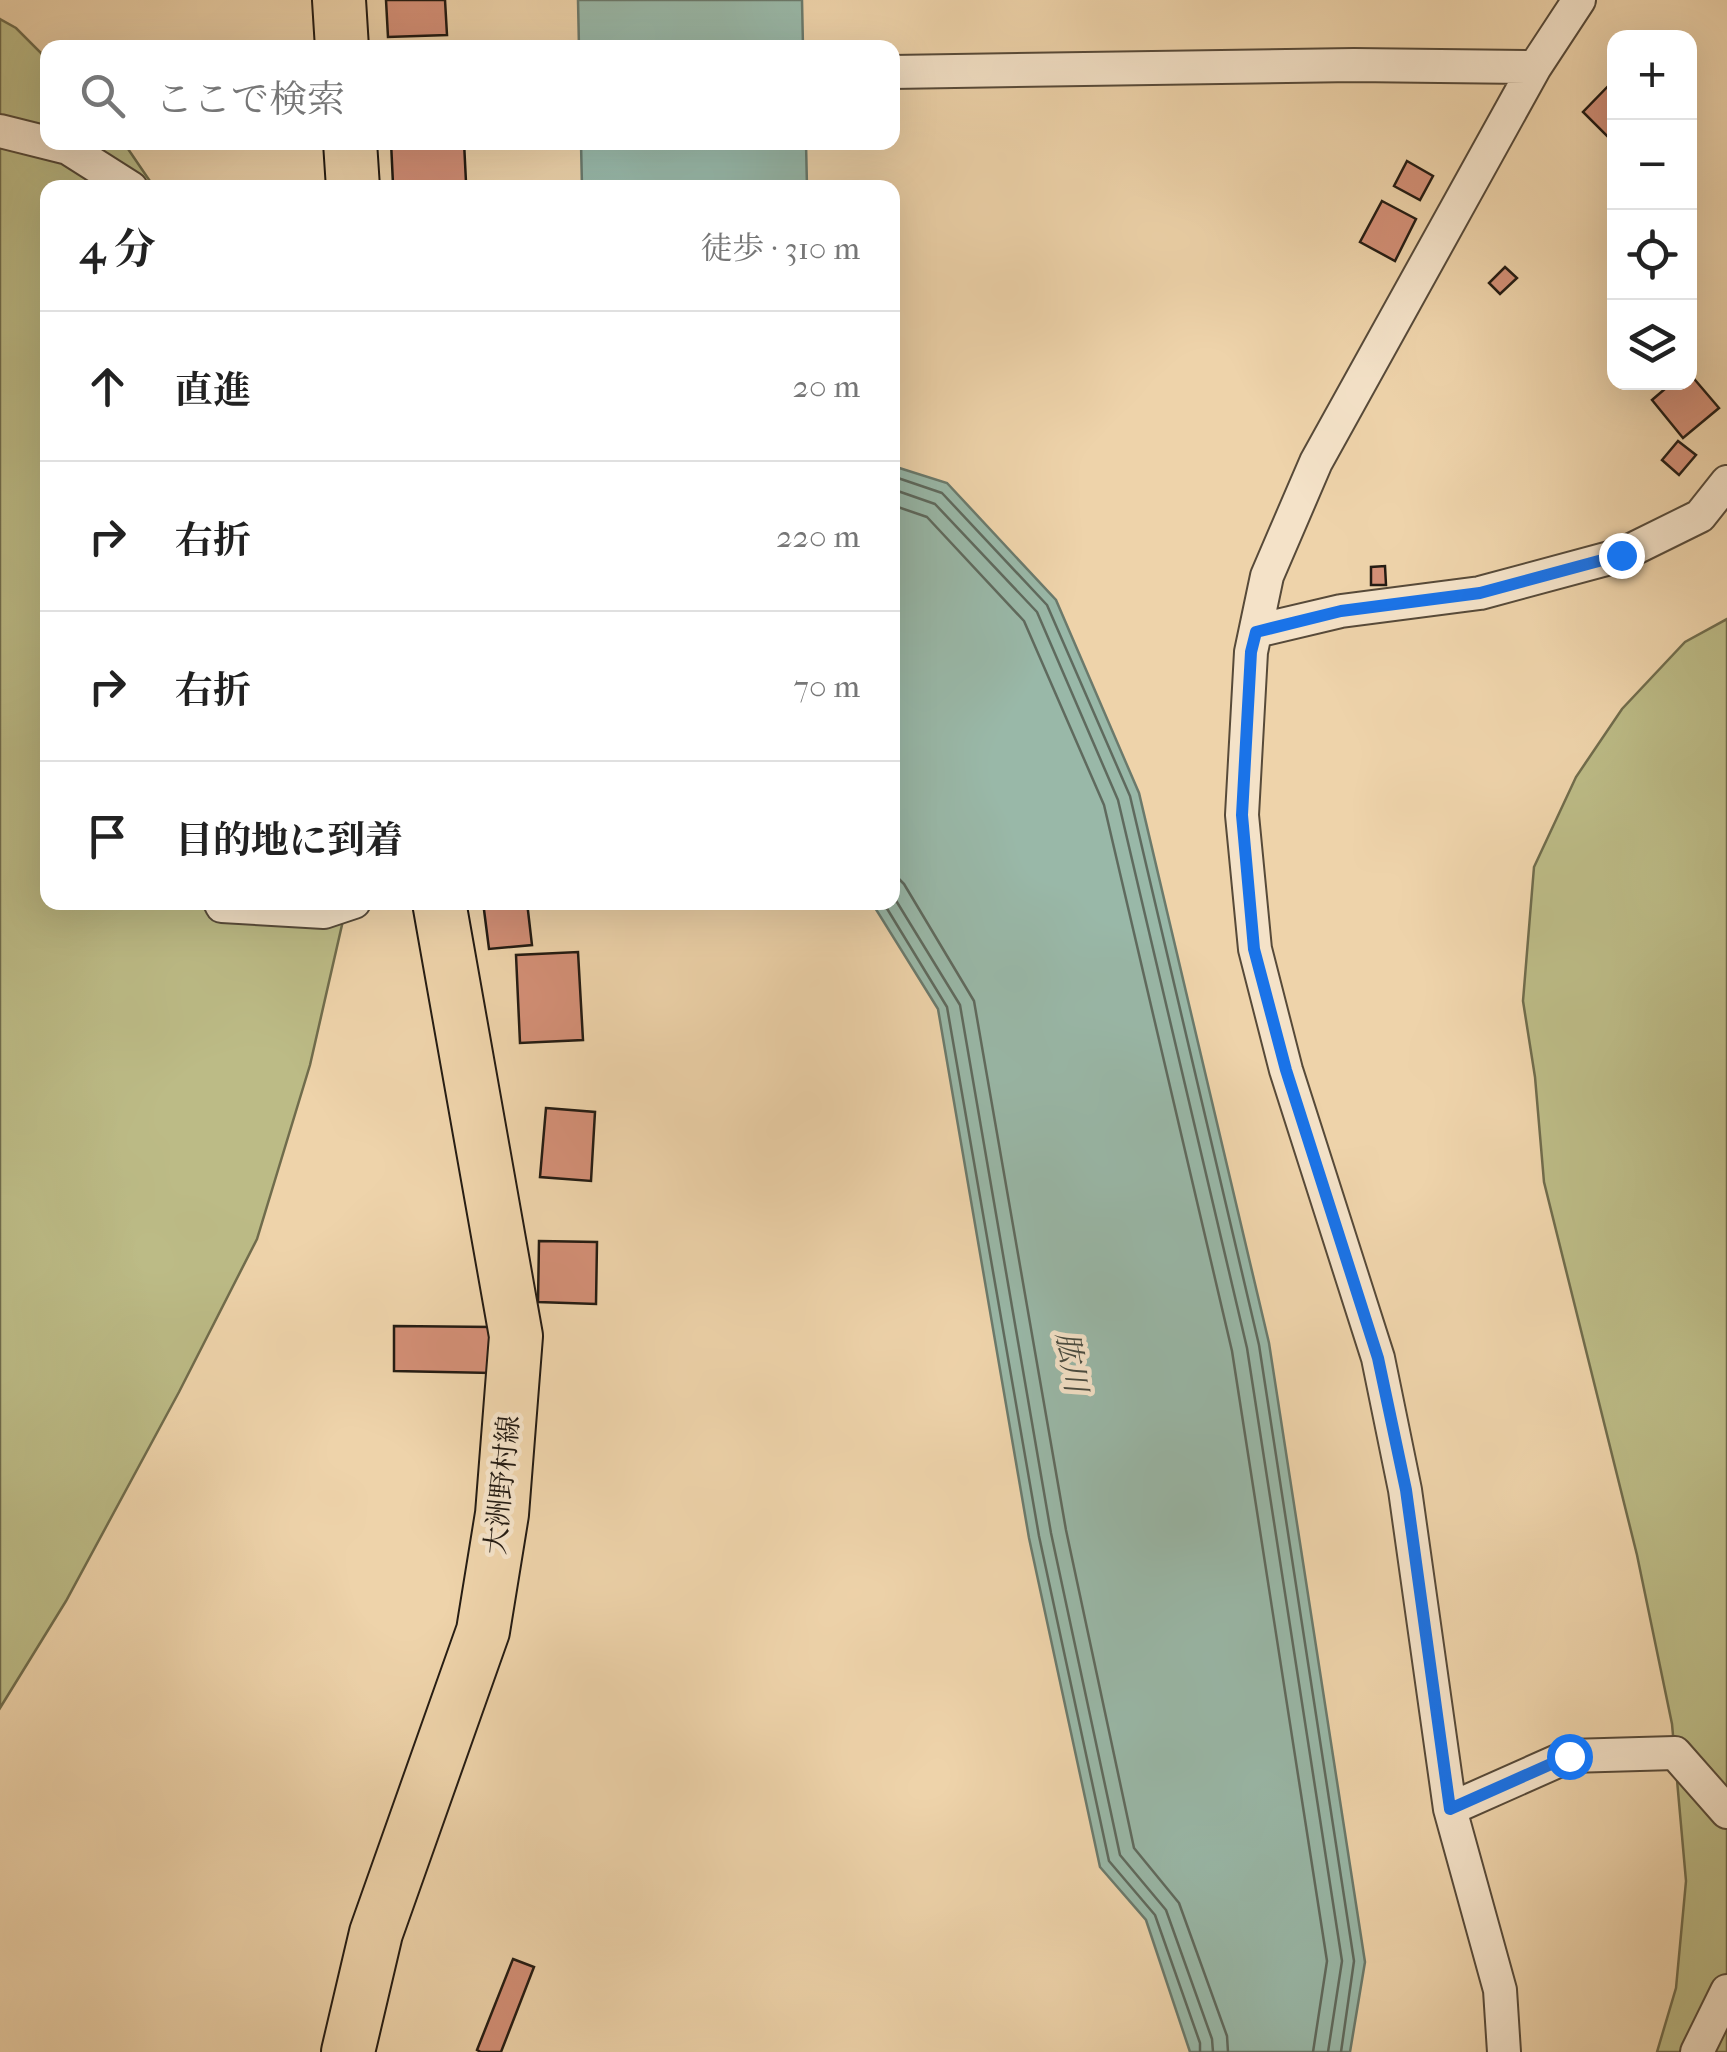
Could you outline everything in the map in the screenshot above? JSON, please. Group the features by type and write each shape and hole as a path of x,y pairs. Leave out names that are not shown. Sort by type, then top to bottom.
{"main road":[{"path":"339,0 342,40"},
{"path":"351,150 353,180"},
{"name":"大洲野村線","path":"348,2052 376,1933 483,1630 502,1514 515,1356 516,1336 440,910"}],"street":[{"path":"1504,2052 1500,1990 1450,1809 1406,1490 1378,1358 1286,1070 1254,949 1242,815 1251,652 1267,576 1316,462 1535,67 1579,0"},
{"path":"900,72 1354,65 1535,67"},
{"path":"0,132 40,141"},
{"path":"71,150 118,180"},
{"path":"1256,632 1341,611 1480,593 1621,555 1700,516 1727,482"},
{"path":"290,910 330,910"},
{"path":"1450,1809 1569,1756 1675,1753 1727,1812"},
{"path":"1697,2052 1727,1991"}],"shaded area":[{"path":"0,19 16,28 40,52 40,150 129,150 149,180 40,180 40,910 345,910 310,1065 257,1239 66,1601 0,1708"},
{"path":"1727,619 1727,2052 1657,2052 1676,1988 1686,1881 1672,1724 1637,1555 1544,1182 1535,1077 1523,1001 1534,867 1576,777 1622,709 1685,642"}],"water":[{"path":"578,0 802,0 803,40 579,40"},
{"path":"581,150 806,150 807,180 582,180"},
{"name":"肱川","path":"900,468 947,483 1056,600 1139,793 1269,1343 1365,1962 1350,2052 1190,2052 1146,1920 1100,1867 1029,1538 938,1009 876,910 900,910"}],"building":[{"path":"386,0 445,0 447,35 388,37"},
{"path":"1607,87 1607,136 1583,112"},
{"path":"391,150 464,150 466,180 393,180"},
{"path":"1407,161 1433,176 1420,200 1394,186"},
{"path":"1382,201 1416,219 1395,261 1360,242"},
{"path":"1505,267 1517,278 1500,294 1489,283"},
{"path":"1697,382 1719,408 1683,438 1652,400 1664,390 1697,390"},
{"path":"1678,441 1696,455 1679,475 1662,460"},
{"path":"1385,566 1386,585 1371,585 1371,567"},
{"path":"484,910 528,910 532,945 489,949"},
{"path":"578,952 583,1040 520,1043 516,955"},
{"path":"546,1108 595,1112 591,1181 540,1177"},
{"path":"539,1241 597,1242 596,1304 538,1302"},
{"path":"394,1326 493,1327 492,1373 394,1371"},
{"path":"513,1959 534,1967 501,2052 481,2052 477,2050"}],"route":[{"path":"1569,1756 1450,1809 1406,1490 1378,1358 1286,1070 1254,949 1242,815 1251,652 1256,632 1341,611 1480,593 1621,555"}]}
